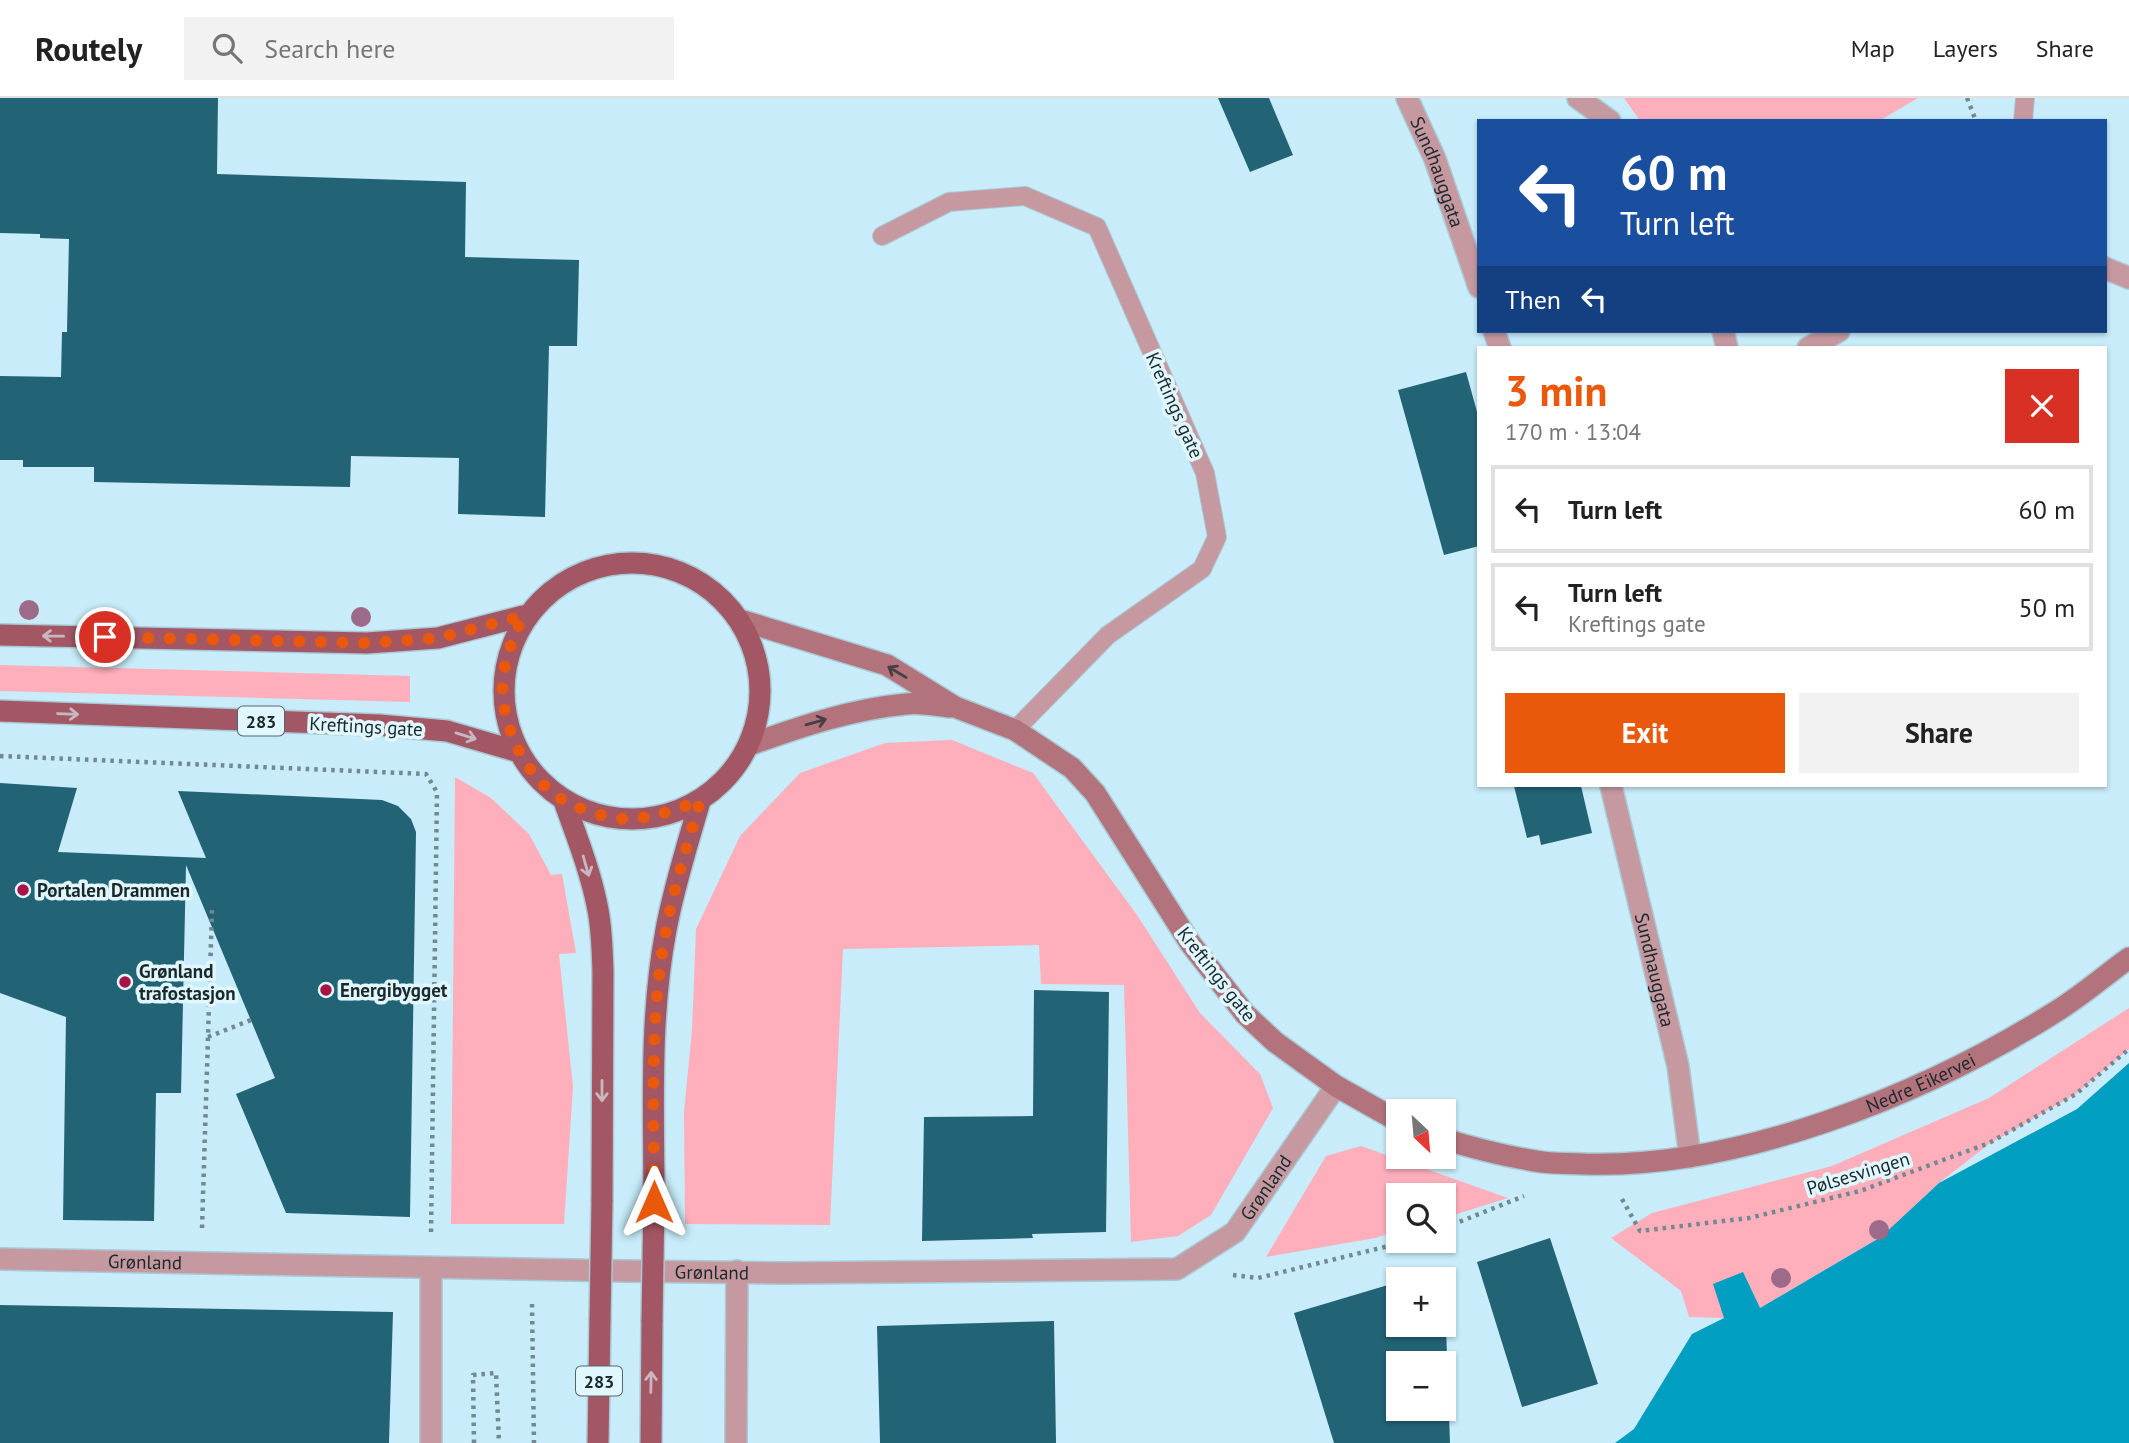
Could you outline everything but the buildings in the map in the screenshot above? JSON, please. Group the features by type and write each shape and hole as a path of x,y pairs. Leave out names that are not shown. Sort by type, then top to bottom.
{"main road":[{"name":"283","path":"0,635 367,643 438,638 523,616 553,591 590,571 632,564 673,570 711,589 740,620 760,669 761,709 752,744 734,772 700,801 650,817 613,818 564,801 540,780 519,752 506,715 503,680 508,652 523,616"},
{"name":"Kreftings gate","path":"740,620 887,666 955,707 1015,730 1072,768 1095,793 1190,943 1245,1014 1275,1042 1336,1086 1386,1114"},
{"name":"Kreftings gate","path":"752,744 812,723 859,711 909,703 955,707"},
{"name":"Kreftings gate","path":"0,711 406,727 447,731 519,752"},
{"name":"283","path":"564,801 585,860 597,906 603,971 598,1443"},
{"path":"651,1443 654,1051 660,971 673,901 700,801"},
{"name":"Nedre Eikervei","path":"1690,1157 1760,1141 1841,1116 1975,1059 2054,1013 2129,958"},
{"path":"1456,1143 1483,1151 1544,1162 1603,1164 1690,1157"}],"street":[{"name":"Sundhauggata","path":"1407,98 1435,159 1477,281"},
{"path":"1578,98 1607,119"},
{"path":"2107,269 2129,278"},
{"path":"1812,346 1835,333"},
{"name":"Sundhauggata","path":"1611,787 1678,1066 1690,1157"},
{"name":"Grønland","path":"0,1259 786,1273 1177,1269 1234,1232 1336,1086"},
{"path":"430,1268 430,1443"},
{"path":"736,1443 737,1271"}],"lane":[{"path":"2023,119 2025,98"},
{"name":"Kreftings gate","path":"882,236 949,202 1025,196 1097,227 1205,473 1217,537 1202,569 1108,635 1015,730"}],"path":[{"path":"1967,98 1975,119"},
{"path":"0,756 426,774 437,792 430,1268"},
{"path":"201,1264 212,910"},
{"path":"208,1037 251,1020"},
{"name":"Pølsesvingen","path":"1603,1164 1640,1231 1749,1218 1860,1191 1989,1143 2076,1094 2129,1049"},
{"path":"1177,1269 1258,1278 1386,1247"},
{"path":"532,1270 534,1443"},
{"path":"474,1443 473,1375 496,1373 499,1443"}],"shaded area":[{"path":"1624,98 1918,98 1882,119 1639,119"},
{"path":"0,665 410,676 410,702 0,691"},
{"path":"952,740 1033,773 1137,915 1200,1013 1260,1074 1273,1108 1211,1215 1178,1236 1131,1242 1124,985 1041,984 1039,945 843,949 830,1225 685,1224 684,1112 692,1030 696,929 740,836 800,773 885,743"},
{"path":"455,777 491,798 529,834 551,875 562,874 576,953 559,954 573,1087 564,1224 451,1224"},
{"path":"2129,1008 2129,1049 2076,1094 1989,1144 1939,1183 1881,1237 1760,1308 1724,1318 1689,1317 1681,1291 1611,1238 1652,1213 1832,1166 1989,1098"},
{"path":"1361,1146 1386,1155 1386,1169 1426,1169 1508,1198 1456,1214 1456,1183 1386,1183 1386,1235 1266,1257 1326,1156"}],"water":[{"path":"2129,1063 2129,1443 1615,1443 1634,1429 1692,1334 1724,1318 1713,1284 1743,1272 1760,1308 1881,1237 1939,1183 2077,1109"}],"place":[{"name":"Portalen Drammen","path":"23,890"},
{"name":"Grønland trafostasjon","path":"125,982"},
{"name":"Energibygget","path":"326,990"}],"route":[{"path":"105,637 367,643 438,638 523,616 505,666 503,680 506,715 519,752 540,780 564,801 613,818 650,817 700,801 666,930 660,971 654,1051 654,1202"}]}
